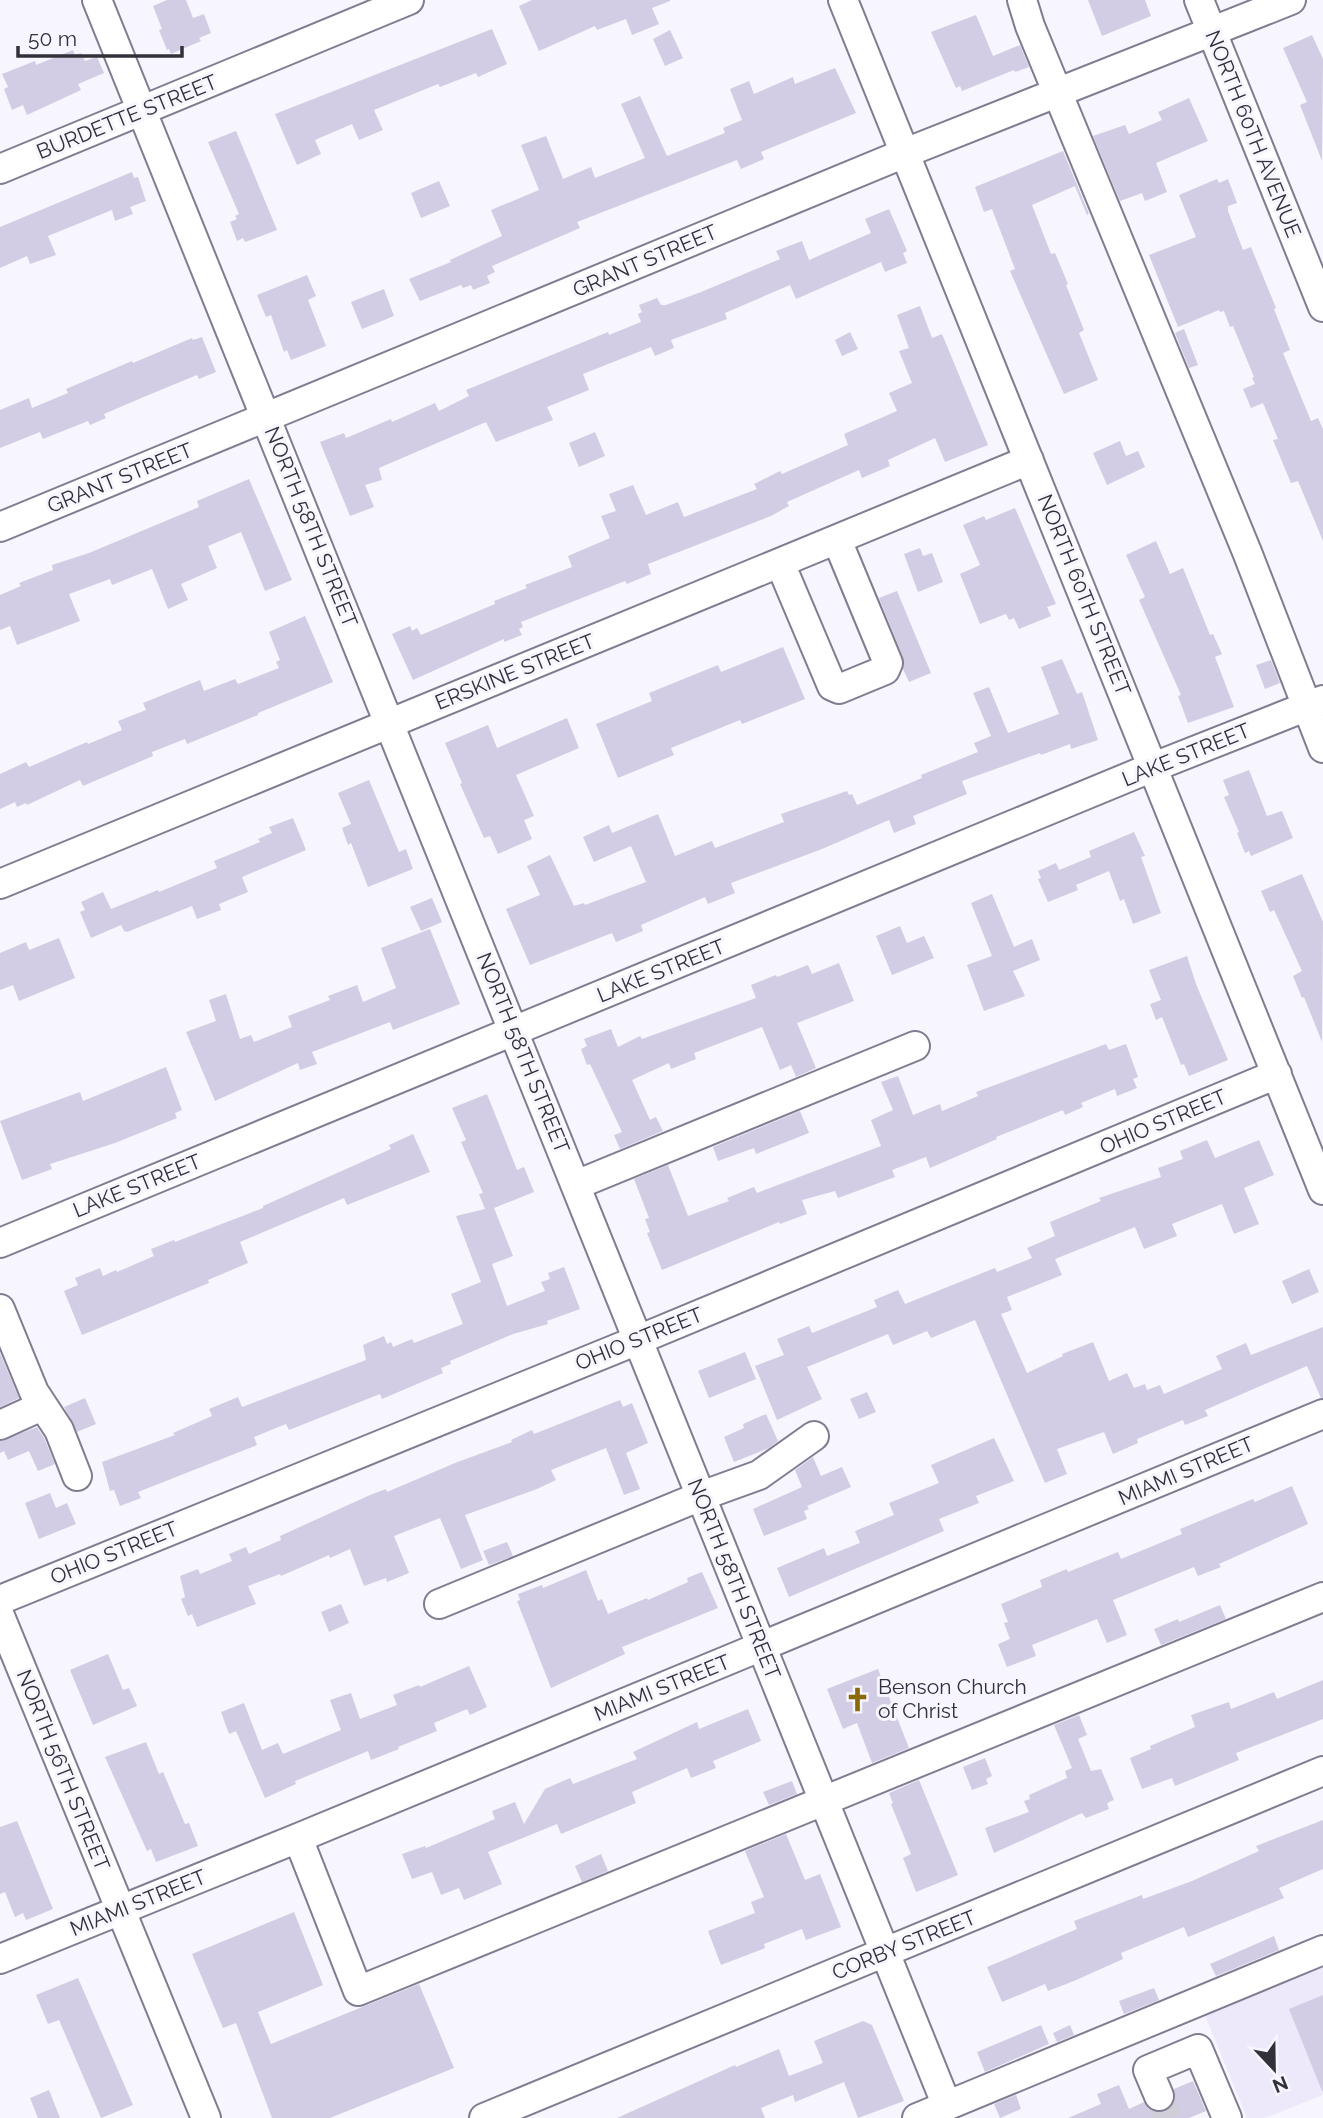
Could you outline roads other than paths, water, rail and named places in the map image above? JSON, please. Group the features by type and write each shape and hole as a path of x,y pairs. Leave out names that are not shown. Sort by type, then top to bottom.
{"street":[{"name":"NORTH 58TH STREET","path":"97,0 947,2106"},
{"name":"BURDETTE STREET","path":"0,169 409,0"},
{"name":"NORTH 60TH STREET","path":"843,0 1323,1190"},
{"path":"1021,0 1247,552 1315,704 1323,748"},
{"name":"NORTH 60TH AVENUE","path":"1199,0 1323,307"},
{"name":"GRANT STREET","path":"0,527 905,153 1291,0"},
{"name":"ERSKINE STREET","path":"0,884 1030,460"},
{"path":"780,563 832,686 839,689 885,670 888,663 837,540"},
{"name":"LAKE STREET","path":"0,1242 1154,767 1315,704"},
{"path":"576,1185 915,1046"},
{"name":"OHIO STREET","path":"0,1600 638,1340 1277,1074"},
{"path":"0,1309 34,1392 59,1430 77,1476"},
{"path":"0,1424 42,1406"},
{"name":"MIAMI STREET","path":"0,1959 1323,1414"},
{"path":"439,1604 701,1496 759,1475 814,1436"},
{"path":"298,1838 358,1992 1323,1597"},
{"name":"NORTH 56TH STREET","path":"0,1616 206,2118"},
{"name":"CORBY STREET","path":"484,2118 1323,1771"},
{"path":"917,2118 1323,1950"},
{"path":"1189,2005 1198,2049 1227,2118"},
{"path":"1158,2096 1148,2070 1198,2049"}],"tunnel":[{"path":"1159,2096 1168,2118"}],"place":[{"name":"Benson Church of Christ","path":"858,1699"}]}
